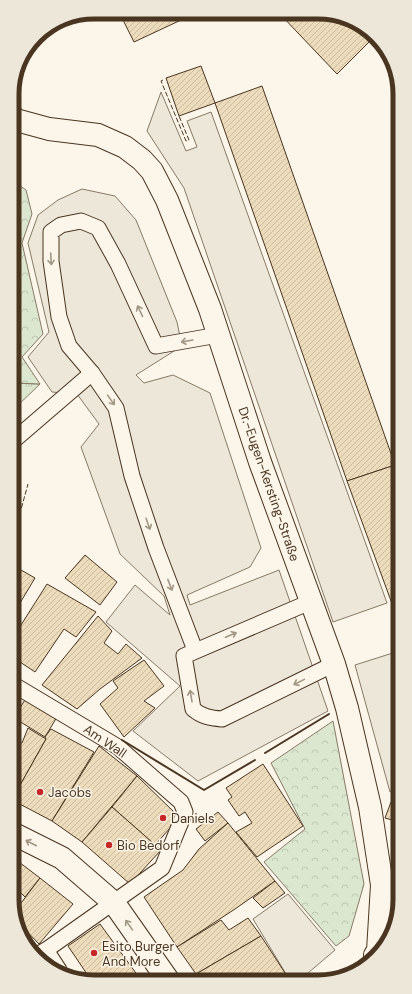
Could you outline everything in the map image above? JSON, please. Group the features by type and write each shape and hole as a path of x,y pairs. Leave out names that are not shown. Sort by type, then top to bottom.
{"street":[{"name":"Dr.-Eugen-Kersting-Straße","path":"19,121 49,129 98,136 125,147 142,160 152,171 167,200 210,309 260,462 310,602 334,664 347,708 370,807 382,885 378,945"},
{"path":"19,836 62,858 114,902 165,975"}],"lane":[{"path":"195,650 156,548 132,476 116,408 92,373 69,346 59,317 51,261 51,232 61,224 81,221 98,228 118,264 156,346 218,335"},
{"path":"19,436 92,373"},
{"path":"310,602 184,656 193,710 200,715 222,719 334,664"},
{"name":"Am Wall","path":"19,688 118,747 181,802 185,812 162,868 114,902"},
{"path":"41,953 114,902"}],"green space":[{"path":"19,185 26,190 32,214 22,243 43,334 22,357 40,384 19,383"},
{"path":"19,383 40,384 19,404"},
{"path":"333,721 364,884 349,936 336,946 264,862 305,829 271,763"}],"shaded area":[{"path":"161,92 186,151 197,147 187,121 211,112 387,603 333,622 184,188 147,131"},
{"path":"82,189 115,196 136,220 177,322 182,346 136,375 144,383 173,375 210,393 261,548 250,567 187,595 190,605 279,570 328,711 198,781 133,731 180,686 106,622 135,585 170,615 164,596 120,554 81,447 99,424 77,394 52,392 28,357 49,332 28,243 38,215 58,200"},
{"path":"393,653 393,791 390,792 355,665"},
{"path":"288,894 335,950 306,975 287,975 253,919"}],"building":[{"path":"122,19 183,19 134,42"},
{"path":"285,19 333,20 351,27 370,40 337,74"},
{"path":"201,66 215,103 179,116 166,78"},
{"path":"262,86 393,459 393,466 347,481 215,103"},
{"path":"393,466 393,606 347,481"},
{"path":"85,555 117,582 100,605 65,578"},
{"path":"19,569 35,578 19,605"},
{"path":"47,584 96,612 76,637 64,629 35,672 19,661 19,628"},
{"path":"98,616 112,631 104,643 118,654 126,644 142,658 100,689 77,709 42,685"},
{"path":"144,660 164,686 144,701 155,708 124,737 100,704 118,688 113,681"},
{"path":"26,698 57,717 45,737 19,721 19,710"},
{"path":"28,728 46,739 19,787 19,742 22,743"},
{"path":"51,729 94,752 52,821 19,804 19,787 46,739 45,737"},
{"path":"99,746 137,776 82,842 52,821"},
{"path":"263,764 303,826 257,857 236,832 252,823 245,812 239,816 228,800 232,797 226,788"},
{"path":"137,776 173,811 171,827 155,845 112,807"},
{"path":"391,802 393,803 393,825 392,820 385,818"},
{"path":"112,807 161,850 130,884 82,842"},
{"path":"218,812 228,823 205,841 196,829"},
{"path":"228,823 275,881 177,947 144,897 183,870 199,849"},
{"path":"19,862 40,878 25,897 19,891"},
{"path":"40,878 73,904 39,944 25,930 20,905"},
{"path":"275,881 285,893 263,908 253,898"},
{"path":"248,918 261,936 196,974 177,947 221,920 229,930"},
{"path":"100,924 137,975 88,975 68,946"},
{"path":"261,936 286,975 197,975 196,974"}],"fence":[{"path":"163,80 161,81 186,141 189,140 179,116"},
{"path":"19,517 28,484"}],"wall":[{"path":"265,753 329,714"},
{"path":"122,740 204,790 255,760"}],"place":[{"name":"Jacobs","path":"40,792"},
{"name":"Daniels","path":"163,818"},
{"name":"Bio Bedorf","path":"109,845"},
{"name":"Esito Burger And More","path":"94,953"}]}
